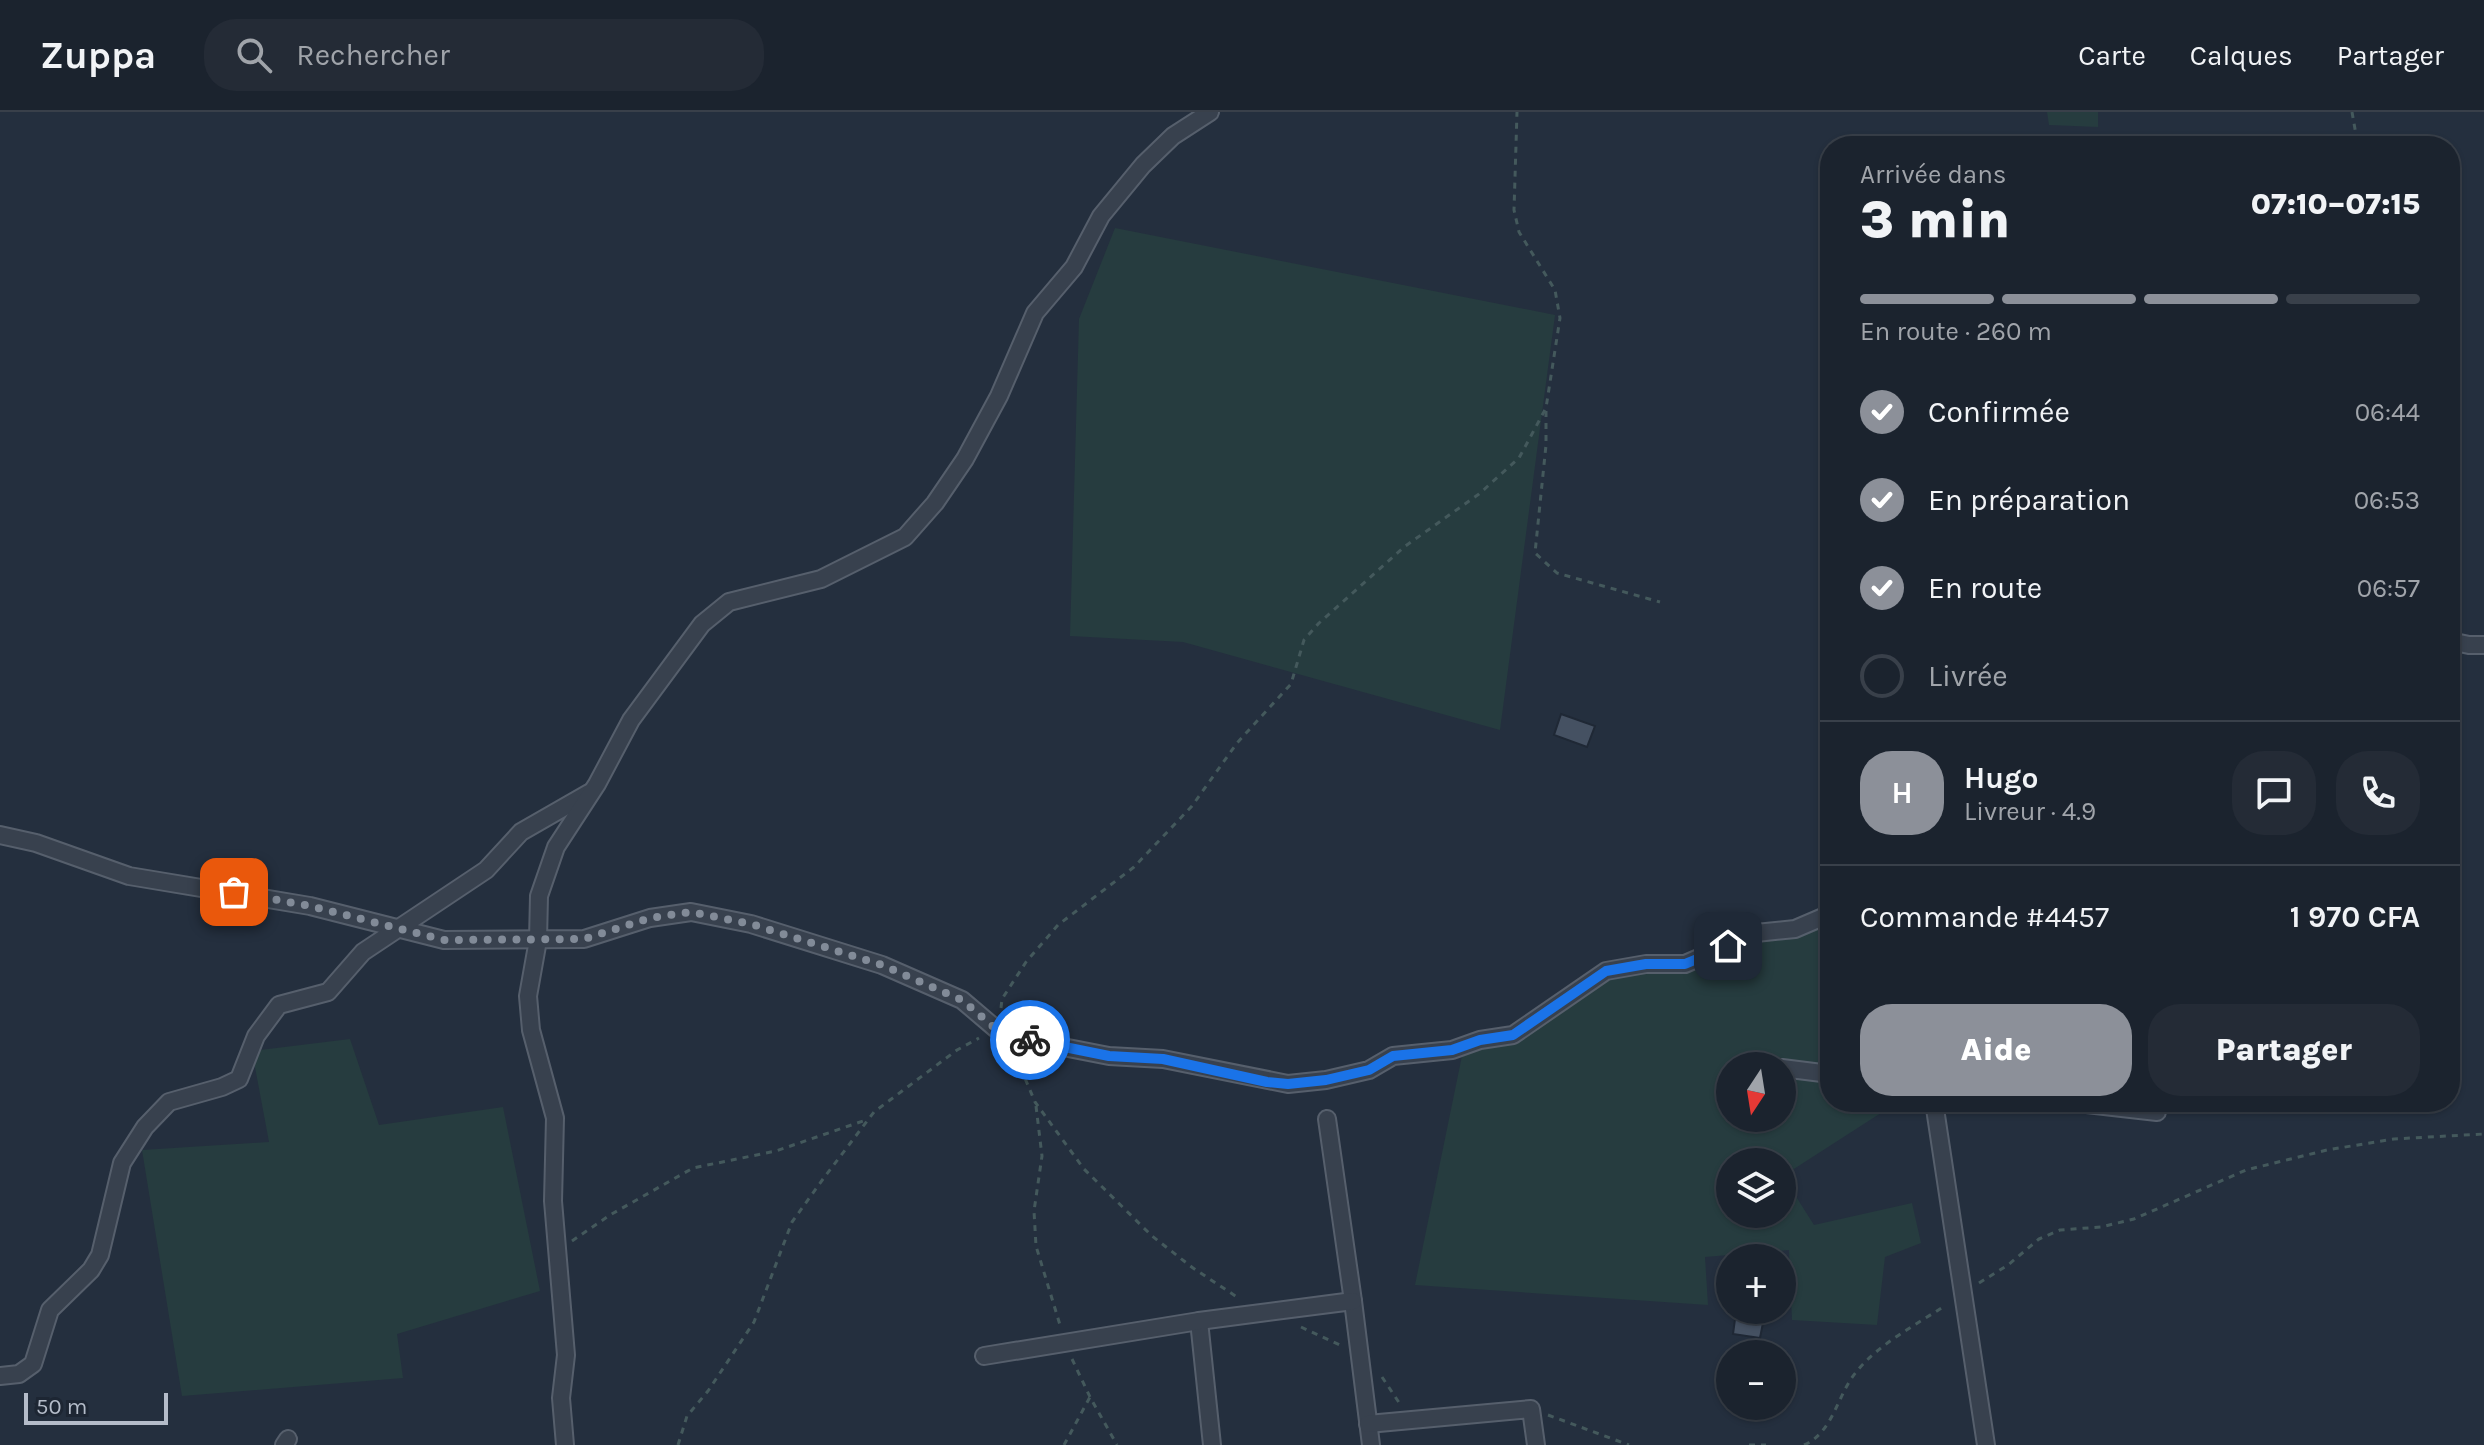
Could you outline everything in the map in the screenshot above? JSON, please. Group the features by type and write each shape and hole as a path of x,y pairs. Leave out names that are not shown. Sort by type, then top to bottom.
{"street":[{"path":"565,1445 561,1398 566,1355 553,1201 555,1118 531,1030 528,996 538,940 539,896 556,847 594,790 631,720 702,624 729,602 821,579 905,537 935,503 965,459 999,396 1035,313 1074,267 1101,216 1143,165 1173,136 1210,112"},
{"path":"2460,643 2484,645"},
{"path":"0,1376 19,1374 33,1364 50,1310 91,1270 100,1255 122,1163 145,1127 169,1102 239,1079 256,1036 279,1005 328,992 363,952 486,870 521,832 594,790"},
{"path":"0,835 36,843 129,876 310,906 444,940 584,939 650,918 691,912 751,924 882,965 962,1000 995,1028 1022,1039 1109,1056 1163,1059 1288,1084 1326,1080 1369,1070 1393,1056 1452,1050 1480,1040 1513,1035 1606,971 1646,964 1685,964 1756,933 1795,929 1820,918"},
{"path":"1796,1070 1820,1073"},
{"path":"1936,1112 1986,1445"},
{"path":"1327,1119 1371,1445"},
{"path":"984,1356 1199,1321 1353,1301"},
{"path":"1199,1321 1212,1445"},
{"path":"1368,1424 1531,1409 1536,1445"}],"path":[{"path":"1517,112 1514,210 1519,232 1555,290 1560,318 1546,408 1546,445 1535,553 1542,563 1557,573 1660,602"},
{"path":"2352,112 2356,136"},
{"path":"678,1445 687,1416 708,1391 754,1322 792,1222 874,1112 957,1050 995,1028 1002,999 1026,962 1058,925 1134,867 1192,806 1237,743 1291,684 1304,640 1319,623 1404,547 1479,494 1519,458 1546,408"},
{"path":"1015,1055 1035,1102 1084,1169 1152,1236 1260,1313"},
{"path":"1035,1102 1042,1156 1034,1211 1036,1246 1065,1343 1117,1445"},
{"path":"556,1252 610,1215 693,1168 776,1151 869,1119"},
{"path":"1804,1445 1815,1440 1825,1429 1856,1372 1882,1347 2008,1265 2039,1239 2060,1230 2101,1227 2134,1219 2246,1170 2327,1150 2394,1139 2484,1134"},
{"path":"1299,1326 1360,1355 1383,1379 1400,1404"},
{"path":"1064,1445 1090,1397"},
{"path":"1531,1409 1629,1445"},
{"path":"1749,1445 1766,1445"}],"green space":[{"path":"2047,112 2098,112 2098,127 2049,125"},
{"path":"1115,228 1555,315 1500,730 1183,642 1070,636 1079,319"},
{"path":"1820,917 1820,1112 1882,1112 1796,1168 1796,1148 1716,1148 1716,1228 1796,1228 1796,1197 1814,1225 1912,1203 1921,1243 1885,1257 1877,1325 1796,1320 1796,1244 1716,1244 1716,1256 1705,1257 1708,1305 1415,1285 1464,1046 1513,1035 1606,971 1685,964"},
{"path":"350,1039 379,1125 503,1107 540,1291 397,1334 403,1378 182,1396 142,1150 269,1142 252,1051"}],"building":[{"path":"1561,714 1595,726 1587,747 1554,735"},
{"path":"1734,1324 1763,1324 1760,1338 1733,1334"}],"way so far":[{"path":"234,892 310,906 444,940 584,939 650,918 691,912 751,924 882,965 962,1000 995,1028 1030,1040"}],"route":[{"path":"1030,1040 1109,1056 1163,1059 1267,1082 1288,1084 1326,1080 1369,1070 1393,1056 1452,1050 1480,1040 1513,1035 1606,971 1646,964 1685,964 1728,946"}]}
